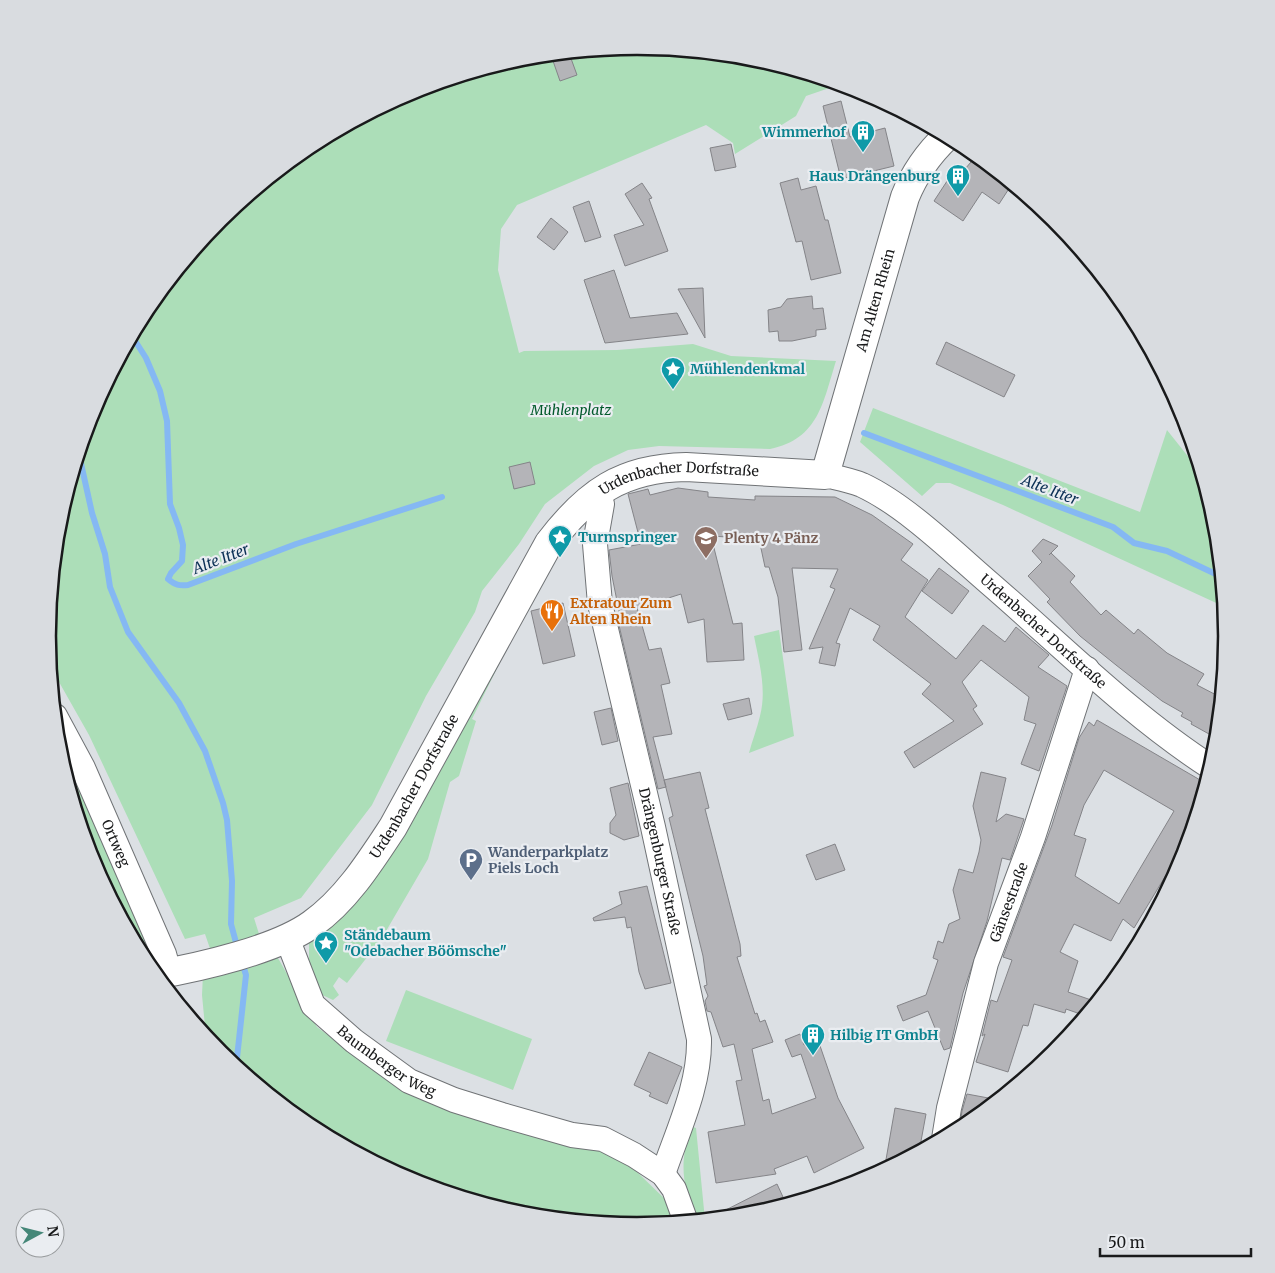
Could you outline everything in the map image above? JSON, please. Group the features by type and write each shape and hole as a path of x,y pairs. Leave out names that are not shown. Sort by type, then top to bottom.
{"street":[{"name":"Am Alten Rhein","path":"825,475 905,197 923,161 941,141"},
{"name":"Urdenbacher Dorfstraße","path":"278,941 300,932 328,911 370,862 393,827 549,543 581,505 597,492 636,473 663,468 686,467 825,475 862,485 905,512 1149,723 1205,763"},
{"name":"Drängenburger Straße","path":"597,492 602,504 595,544 600,604 653,827 699,1039 700,1060 694,1084 663,1174"},
{"name":"Gänsestraße","path":"946,1129 949,1108 986,963 1033,837 1087,668"},
{"name":"Ortweg","path":"64,733 83,768 164,954 162,971"},
{"path":"164,974 214,962 278,941"},
{"name":"Baumberger Weg","path":"278,941 313,1005 354,1041 409,1081 454,1100 502,1115 572,1135 603,1139 634,1155 663,1174"},
{"path":"663,1174 674,1189 684,1216"}],"green space":[{"name":"Mühlenplatz","path":"599,56 676,56 751,66 829,88 806,96 796,116 735,154 733,143 706,125 517,205 501,229 498,270 519,353 524,351 617,350 693,344 731,356 836,361 827,391 809,428 799,437 786,444 770,449 659,446 628,450 594,466 545,504 519,544 482,591 475,612 426,696 372,805 301,898 254,918 265,953 274,951 317,1027 363,1061 601,1146 635,1170 668,1202 675,1217 599,1217 562,1213 524,1207 451,1187 415,1174 347,1140 314,1120 254,1074 205,1025 202,995 203,974 217,969 205,934 185,939 89,735 57,679 56,636 57,598 67,523 87,450 100,414 116,379 154,313 200,253 254,199 314,153 380,115 415,99 451,86 524,66"},
{"path":"873,408 1140,512 1167,430 1191,460 1199,486 1208,523 1218,604 1003,505 950,483 936,483 922,496 860,442"},
{"path":"779,630 794,736 749,753 760,716 763,696 762,676 754,636"},
{"path":"507,648 472,719 476,721 459,776 450,782 428,859 382,938 347,983 339,977 333,986 339,995 333,1000 318,993 309,971 309,943"},
{"path":"72,770 73,772 153,950 148,950 134,927 100,859 87,823"},
{"path":"406,990 532,1039 513,1090 386,1041"},
{"path":"690,1126 696,1128 704,1214 695,1215 688,1195 684,1174 685,1152"}],"building":[{"path":"571,59 577,75 560,81 553,61"},
{"name":"Wimmerhof","path":"841,101 850,137 885,128 894,166 841,179 823,106"},
{"path":"731,144 736,167 715,171 710,148"},
{"path":"972,161 1009,189 999,204 982,192 963,221 934,201 953,172 959,176"},
{"path":"798,178 801,190 816,186 825,220 828,220 841,273 811,280 802,241 796,242 780,183"},
{"path":"642,183 652,198 649,199 668,251 625,266 614,235 644,225 625,194"},
{"path":"589,201 601,237 585,242 573,207"},
{"path":"551,218 568,232 554,250 537,237"},
{"path":"614,270 630,318 677,313 688,334 605,343 584,280"},
{"path":"703,288 705,338 678,289"},
{"path":"812,296 813,309 823,308 826,329 816,330 816,336 792,341 779,341 778,331 769,332 768,310 781,307 787,299"},
{"path":"946,342 1015,375 1004,397 936,364"},
{"path":"530,462 535,484 514,489 509,467"},
{"path":"678,488 708,492 708,497 755,500 755,496 835,497 872,515 913,544 901,560 928,580 905,617 956,659 983,625 1005,642 1016,627 1049,655 1038,667 1067,686 1039,771 1021,764 1036,724 1024,720 1029,697 981,660 962,682 977,706 973,709 983,724 914,768 904,752 954,721 922,694 931,684 873,640 880,626 850,608 836,643 840,644 835,666 819,663 823,647 809,649 835,589 830,587 838,569 792,568 802,650 784,652 778,597 769,567 765,567 759,539 711,536 733,624 742,623 744,660 707,662 704,619 688,623 681,594 637,608 649,650 661,648 670,683 661,685 672,734 653,737 666,787 658,789 617,617 620,616 609,550 641,544 628,494 648,489 650,495"},
{"path":"1043,539 1058,546 1051,553 1075,576 1070,582 1101,615 1106,610 1134,634 1138,629 1167,653 1204,674 1197,685 1216,695 1210,735 1191,724 1192,722 1181,716 1183,713 1162,701 1080,636 1047,602 1050,599 1028,576 1042,562 1032,551"},
{"path":"939,568 969,591 952,614 922,591"},
{"path":"563,603 575,656 543,664 531,611"},
{"path":"749,698 752,714 728,720 723,704"},
{"path":"611,708 618,741 602,745 594,712"},
{"path":"1097,720 1201,780 1175,859 1167,876 1166,875 1134,928 1123,919 1111,941 1074,924 1060,952 1078,961 1068,992 1091,1000 1080,1014 1066,1009 1065,1013 1034,1004 1028,1026 1023,1025 1008,1072 976,1062 985,1034 982,1036 991,1000 997,1002 1012,960 1003,957 1052,825 1079,738 1089,722 1094,726","holes":["1104,770 1174,811 1119,904 1075,876 1086,839 1074,835 1084,805"]},
{"path":"700,772 709,808 705,809 740,944 741,956 737,957 755,1014 757,1013 760,1022 765,1020 773,1042 752,1049 763,1101 769,1099 772,1114 816,1098 801,1054 792,1057 785,1040 800,1034 804,1045 818,1040 838,1098 864,1148 814,1173 807,1156 774,1169 776,1174 716,1183 708,1132 745,1125 736,1081 742,1080 734,1044 723,1047 711,1012 707,1011 705,1001 708,996 704,986 707,985 703,956 669,818 673,816 664,780"},
{"path":"981,772 1006,778 996,822 1006,814 1024,819 1010,860 1002,858 987,921 963,993 950,1048 944,1050 928,1011 903,1021 897,1006 926,995 938,960 933,958 938,941 943,943 949,924 960,919 953,890 959,869 973,873 979,852 981,840 973,806"},
{"path":"628,783 639,836 624,840 610,833 610,823 616,815 610,788"},
{"path":"835,844 845,870 816,880 806,855"},
{"path":"647,886 671,983 645,989 639,972 631,927 627,928 625,917 594,921 593,918 622,904 619,892"},
{"path":"649,1052 682,1067 667,1104 649,1096 651,1093 634,1085"},
{"path":"967,1094 990,1098 961,1120"},
{"path":"895,1108 926,1114 920,1144 886,1162"},
{"path":"777,1184 783,1197 775,1201 751,1207 723,1211"}],"waterway":[{"name":"Alte Itter","path":"136,342 146,358 160,391 167,421 170,504 183,545 182,561 168,579 175,584 188,585 296,544 442,497"},
{"name":"Alte Itter","path":"864,433 1113,527 1134,543 1167,551 1215,574"},
{"path":"82,467 92,513 105,554 110,587 128,632 179,703 205,751 223,803 227,820 232,881 231,924 238,950"},
{"path":"237,1058 246,975 242,962"}],"place":[{"name":"Wimmerhof","path":"863,153"},
{"name":"Haus Drängenburg","path":"958,197"},
{"name":"Mühlendenkmal","path":"673,390"},
{"name":"Turmspringer","path":"560,558"},
{"name":"Plenty 4 Pänz","path":"706,559"},
{"name":"Extratour Zum Alten Rhein","path":"552,632"},
{"name":"Wanderparkplatz Piels Loch","path":"471,881"},
{"name":"Ständebaum \"Odebacher Böömsche\"","path":"326,964"},
{"name":"Hilbig IT GmbH","path":"813,1056"}]}
